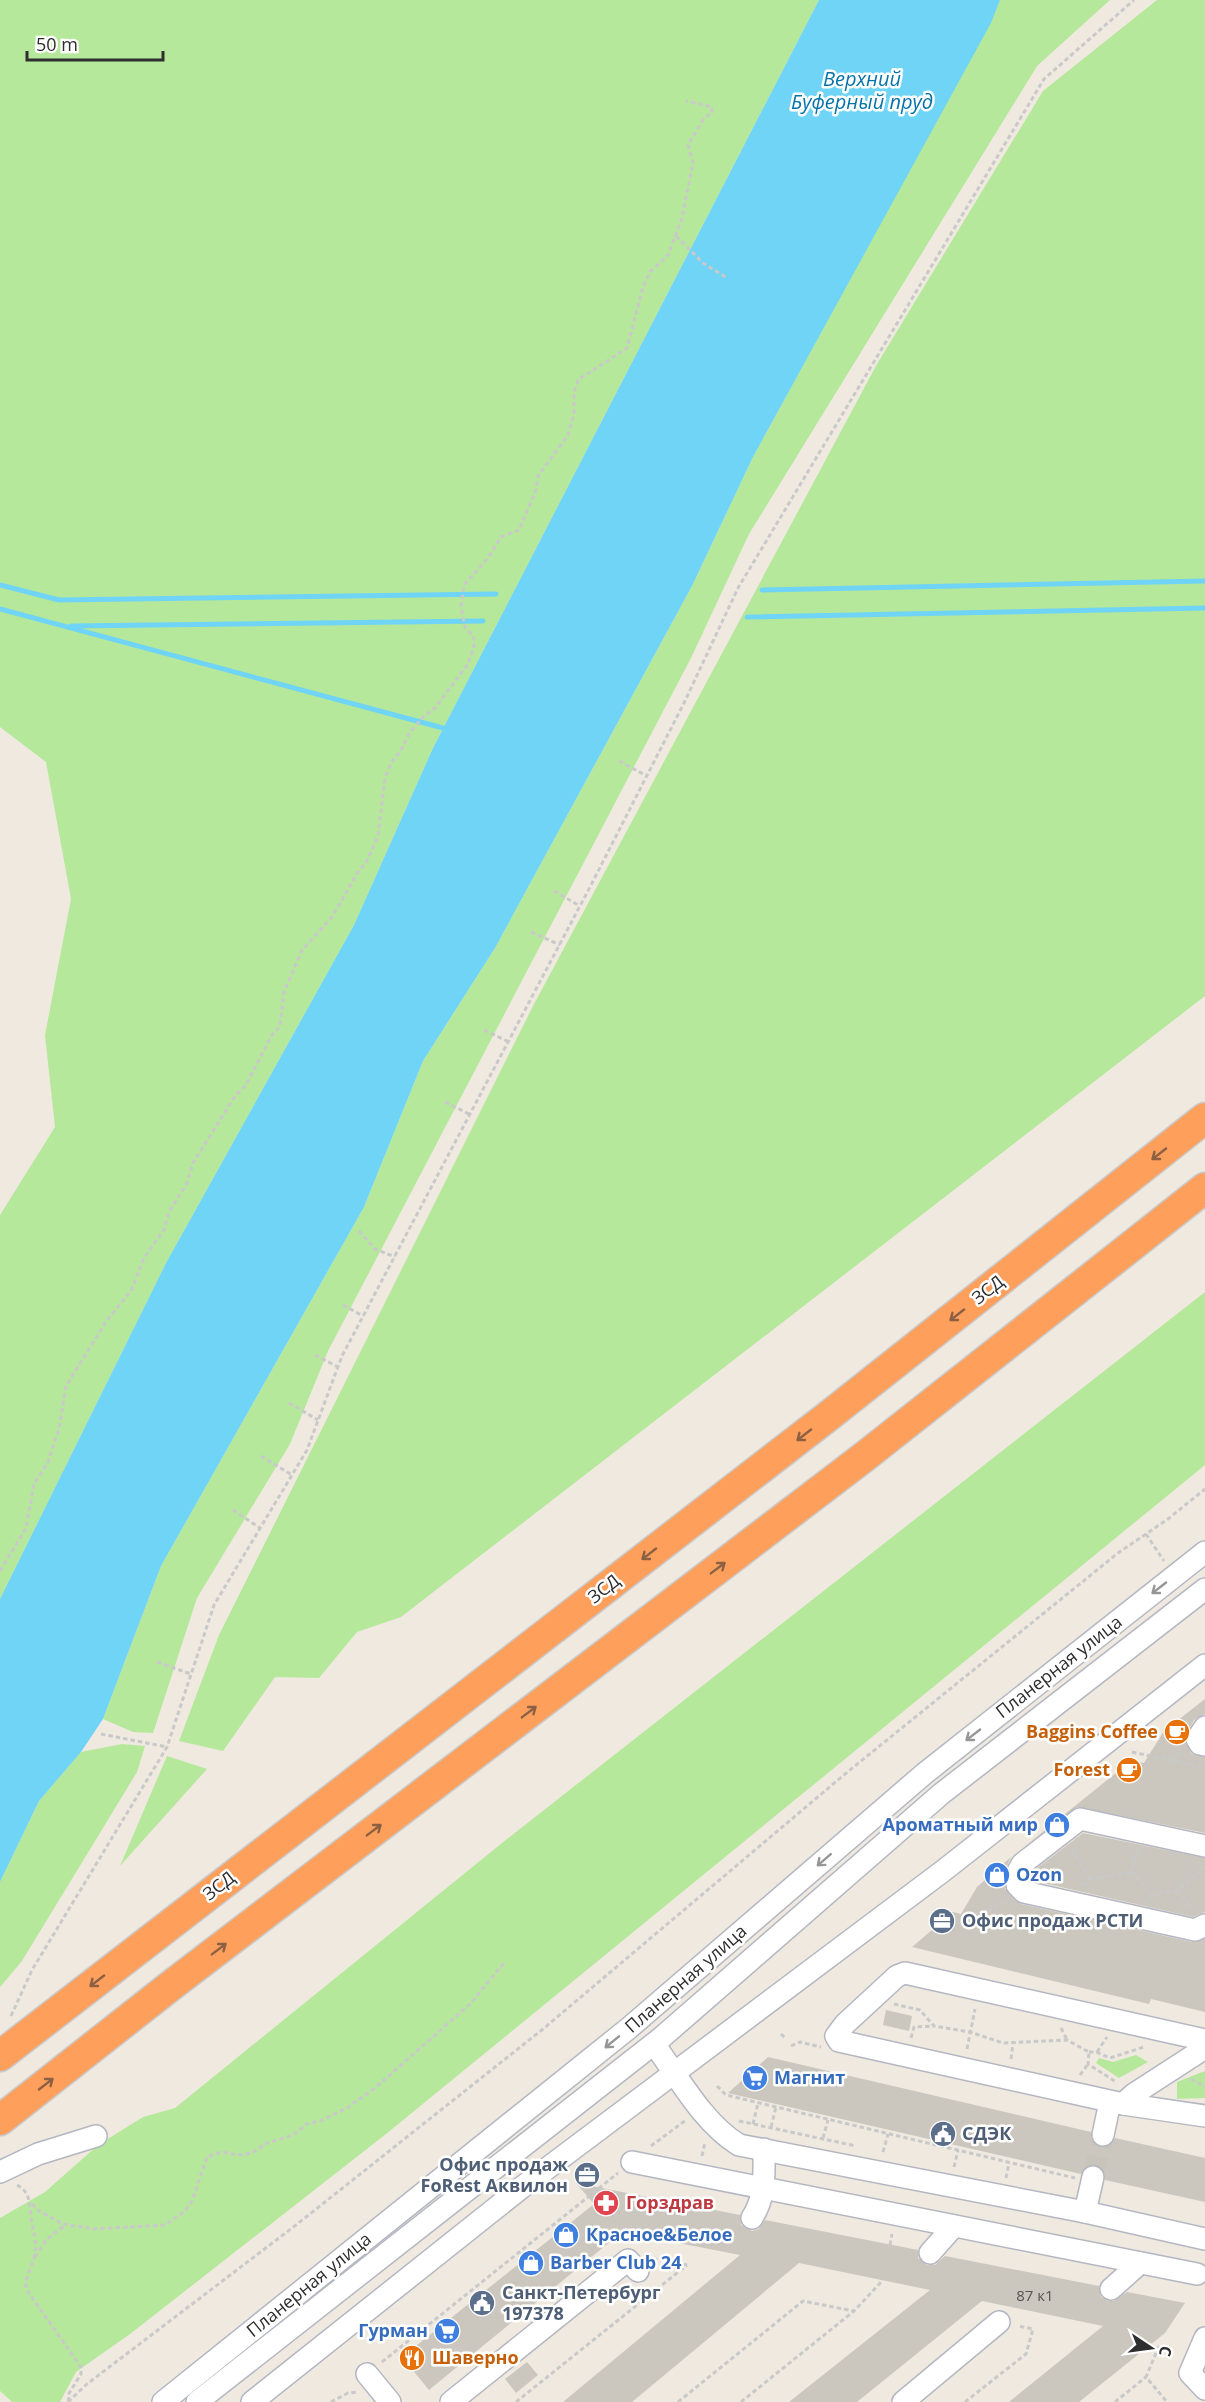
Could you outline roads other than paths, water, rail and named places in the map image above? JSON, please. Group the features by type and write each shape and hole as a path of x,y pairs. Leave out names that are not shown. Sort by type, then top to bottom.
{"highway":[{"name":"ЗСД","path":"0,2056 831,1414 1205,1118"},
{"path":"0,2120 173,1984 864,1457 1205,1188"}],"street":[{"name":"Планерная улица","path":"163,2402 629,2028 924,1774 1205,1552"},
{"name":"Планерная улица","path":"204,2400 654,2044 941,1794 1205,1589"},
{"path":"252,2402 521,2188 943,1871 1205,1665"},
{"path":"1205,1727 1197,1739 1205,1745"},
{"path":"1205,1846 1080,1819 1022,1864 1017,1873 1017,1885 1024,1892 1195,1930 1205,1926"},
{"path":"1205,2040 902,1973 839,2030 836,2036 839,2041 963,2069 1205,2116"},
{"path":"632,2162 1201,2275 1205,2240 1085,2212 740,2145 724,2136 654,2044"},
{"path":"1103,2135 1122,2100 1205,2048"},
{"path":"0,2172 38,2154 96,2136"},
{"path":"752,2218 761,2205 764,2189 764,2149"},
{"path":"1085,2212 1086,2178"},
{"path":"930,2253 954,2226"},
{"path":"451,2402 628,2260 638,2271"},
{"path":"1111,2289 1140,2263"},
{"path":"903,2402 999,2322"},
{"path":"1205,2338 1190,2373 1205,2389"},
{"path":"370,2378 390,2402"}],"water":[{"name":"Верхний Буферный пруд","path":"819,0 1000,0 991,23 753,457 692,586 495,948 423,1061 364,1207 161,1566 103,1719 81,1752 39,1801 0,1882 0,1599 166,1263 354,925 433,748"}],"waterway":[{"path":"762,590 1205,581"},
{"path":"0,585 59,600 496,594"},
{"path":"747,617 1205,608"},
{"path":"0,609 443,728"},
{"path":"71,626 483,621"}],"tunnel":[{"path":"1093,2177 1103,2135"}],"place":[{"name":"Baggins Coffee","path":"1177,1732"},
{"name":"Forest","path":"1129,1770"},
{"name":"Ароматный мир","path":"1057,1825"},
{"name":"Ozon","path":"997,1875"},
{"name":"Офис продаж РСТИ","path":"942,1921"},
{"name":"Магнит","path":"755,2078"},
{"name":"СДЭК","path":"943,2134"},
{"name":"Офис продаж FoRest Аквилон","path":"587,2175"},
{"name":"Горздрав","path":"606,2203"},
{"name":"Красное&Белое","path":"566,2235"},
{"name":"Barber Club 24","path":"531,2263"},
{"name":"Санкт-Петербург 197378","path":"482,2303"},
{"name":"Гурман","path":"447,2331"},
{"name":"Шаверно","path":"412,2358"}]}
